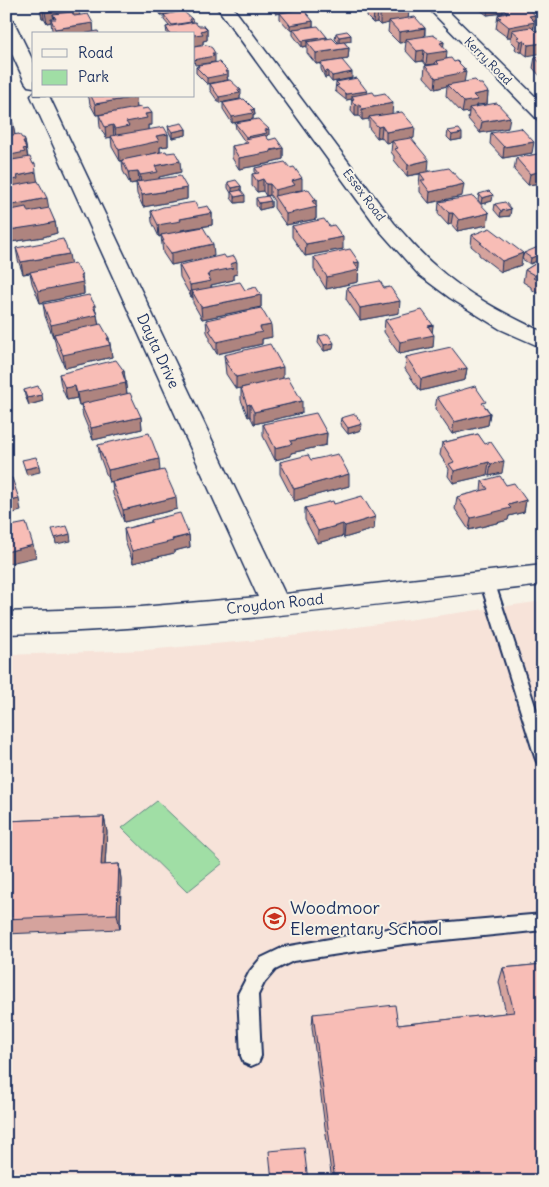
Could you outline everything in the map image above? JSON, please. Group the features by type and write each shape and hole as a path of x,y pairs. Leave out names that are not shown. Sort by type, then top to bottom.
{"street":[{"name":"Essex Road","path":"224,6 387,227 414,258 439,280 478,307 543,341"},
{"name":"Kerry Road","path":"434,6 543,115"},
{"path":"6,22 32,78"},
{"name":"Dayta Drive","path":"41,98 276,605"},
{"name":"Croydon Road","path":"6,623 145,616 276,605 543,575"}],"lane":[{"path":"487,581 543,757"},
{"path":"251,1056 248,994 268,964 291,953 404,935 543,922"}],"shaded area":[{"name":"Woodmoor Elementary School","path":"543,601 543,1181 6,1181 6,655 146,650 271,639"}],"green space":[{"path":"157,801 223,863 187,892 122,828"}],"building":[{"path":"40,6 79,6 79,8 45,12 43,7 40,8"},
{"path":"159,6 180,6 161,9"},
{"path":"274,6 291,6 276,8"},
{"path":"368,6 405,6 409,10 380,14 378,11 374,12"},
{"path":"525,6 535,15 529,16 535,22 509,27 498,18 501,18 498,15 507,13 503,9"},
{"path":"303,9 313,21 290,25 280,13"},
{"path":"183,11 192,19 189,19 191,22 172,25 164,15"},
{"path":"72,12 74,16 88,14 93,23 55,29 51,19 56,19 53,14"},
{"path":"415,17 425,28 399,32 389,21"},
{"path":"195,22 198,26 204,26 207,29 201,31 203,34 195,35 195,32 169,32 166,27"},
{"path":"318,26 327,37 302,41 293,29"},
{"path":"531,27 535,31 543,30 543,43 528,45 517,38 520,37 512,30"},
{"path":"347,31 351,35 339,37 336,33"},
{"path":"433,35 444,42 440,43 447,51 427,54 424,50 417,51 406,39"},
{"path":"332,38 337,43 344,42 349,48 316,53 307,42"},
{"path":"207,45 212,48 215,53 212,53 214,56 195,60 195,47"},
{"path":"543,56 543,65 542,65 535,57"},
{"path":"451,58 454,62 457,61 466,72 436,78 425,66 439,64 436,61"},
{"path":"342,60 352,72 332,76 328,71 325,72 321,63"},
{"path":"219,62 228,71 225,71 227,74 207,78 196,67 199,67 198,65"},
{"path":"357,78 367,91 346,94 336,86 339,85 336,82"},
{"path":"230,80 241,90 237,90 240,93 219,97 210,84"},
{"path":"475,80 482,84 488,92 473,95 478,100 464,102 447,85"},
{"path":"373,92 375,95 385,93 393,103 362,109 359,104 355,105 351,100 354,99 352,96"},
{"path":"92,98 130,98 95,104"},
{"path":"244,99 254,109 251,110 253,113 232,117 223,103"},
{"path":"497,103 510,117 482,122 469,108"},
{"path":"141,107 142,109 148,108 152,113 145,114 147,118 126,122 129,126 115,129 113,125 105,127 99,115"},
{"path":"9,112 13,123 6,124 6,113"},
{"path":"402,112 415,127 386,132 382,126 378,127 369,117"},
{"path":"258,119 269,129 265,130 267,133 246,137 235,123"},
{"path":"182,123 186,129 172,132 168,126"},
{"path":"164,127 168,134 156,136 159,141 119,150 111,136"},
{"path":"521,128 534,142 504,147 491,133"},
{"path":"459,129 462,133 452,135 448,131"},
{"path":"19,134 25,141 23,141 26,148 23,149 25,152 6,156 6,136"},
{"path":"265,135 269,140 276,138 283,148 239,158 232,146 248,143 245,139"},
{"path":"411,138 429,160 408,165 395,149 398,148 392,141"},
{"path":"166,151 167,153 175,152 180,161 155,166 158,172 140,175 138,171 128,172 122,160"},
{"path":"543,153 543,172 530,174 516,158"},
{"path":"30,157 33,164 35,163 36,172 17,176 18,179 6,181 6,161"},
{"path":"285,162 290,168 294,167 302,178 292,181 295,185 275,190 270,184 266,184 263,179 257,181 252,174 259,173 255,168"},
{"path":"449,168 464,184 430,192 421,180 425,180 420,173"},
{"path":"180,176 187,188 142,195 136,182"},
{"path":"236,180 241,186 232,188 228,182"},
{"path":"38,181 47,198 7,206 6,187"},
{"path":"308,189 316,200 312,201 317,207 286,214 274,196 299,191"},
{"path":"241,190 245,195 235,197 231,192"},
{"path":"489,191 493,195 482,198 479,194"},
{"path":"268,196 271,201 259,203 256,198"},
{"path":"473,196 489,213 459,220 439,202"},
{"path":"195,202 198,208 208,206 212,213 158,225 151,211 163,207"},
{"path":"505,202 511,209 501,211 495,204"},
{"path":"26,207 28,212 49,208 55,222 9,230 6,222 6,211"},
{"path":"324,219 329,226 334,225 343,237 306,244 292,226"},
{"path":"203,227 213,244 171,253 162,241 164,241 161,235"},
{"path":"490,228 523,253 502,261 472,235"},
{"path":"63,239 69,254 21,262 16,248"},
{"path":"538,247 543,250 543,253 531,258 524,253"},
{"path":"350,249 359,262 354,263 359,270 327,277 314,257"},
{"path":"224,255 226,258 234,256 237,262 230,264 233,268 209,273 207,275 211,281 190,285 179,265"},
{"path":"543,259 543,283 533,278 536,276 525,270"},
{"path":"75,263 82,275 80,276 83,282 38,291 30,272"},
{"path":"380,281 384,288 390,287 400,301 360,308 347,287"},
{"path":"240,282 245,290 256,287 261,295 201,307 192,291"},
{"path":"89,295 95,305 93,306 97,315 51,325 43,304"},
{"path":"261,308 271,325 260,327 262,332 217,342 209,330 211,330 206,320"},
{"path":"422,310 433,325 428,326 434,335 400,342 385,320"},
{"path":"101,324 109,338 107,338 110,345 63,355 54,334"},
{"path":"328,334 334,343 324,345 319,336"},
{"path":"270,344 283,367 236,377 225,362 228,362 224,355"},
{"path":"451,347 467,368 421,379 406,357"},
{"path":"116,360 124,371 122,372 126,383 77,393 75,386 65,388 59,374"},
{"path":"288,377 302,401 254,412 250,404 247,405 241,388"},
{"path":"38,386 42,395 27,398 24,390"},
{"path":"475,386 486,402 482,403 490,413 454,422 437,397"},
{"path":"130,393 141,417 91,428 81,404"},
{"path":"316,413 327,433 290,441 292,444 275,448 263,424"},
{"path":"355,414 362,424 348,428 341,418"},
{"path":"149,433 159,459 108,470 98,445"},
{"path":"478,434 485,444 491,442 504,461 491,464 489,462 454,471 449,464 454,462 442,443"},
{"path":"338,454 349,474 294,489 280,462 308,455 311,460"},
{"path":"36,457 39,466 25,469 22,460"},
{"path":"164,470 176,497 123,510 112,482"},
{"path":"500,476 506,485 514,483 526,500 508,505 511,508 471,518 457,497 488,489 482,481"},
{"path":"12,478 19,499 6,502 6,479"},
{"path":"362,496 375,517 345,526 343,524 318,531 305,508 333,501 334,504"},
{"path":"180,513 189,535 132,551 124,529"},
{"path":"26,523 33,545 6,552 6,527"},
{"path":"67,526 70,534 55,538 52,529"},
{"path":"104,817 101,865 119,864 117,914 6,919 6,821"},
{"path":"543,964 543,1181 335,1181 313,1014 395,1005 398,1025 514,1012 503,968"},
{"path":"304,1148 308,1181 272,1181 269,1151"}],"place":[{"name":"Woodmoor Elementary School","path":"274,918"}]}
